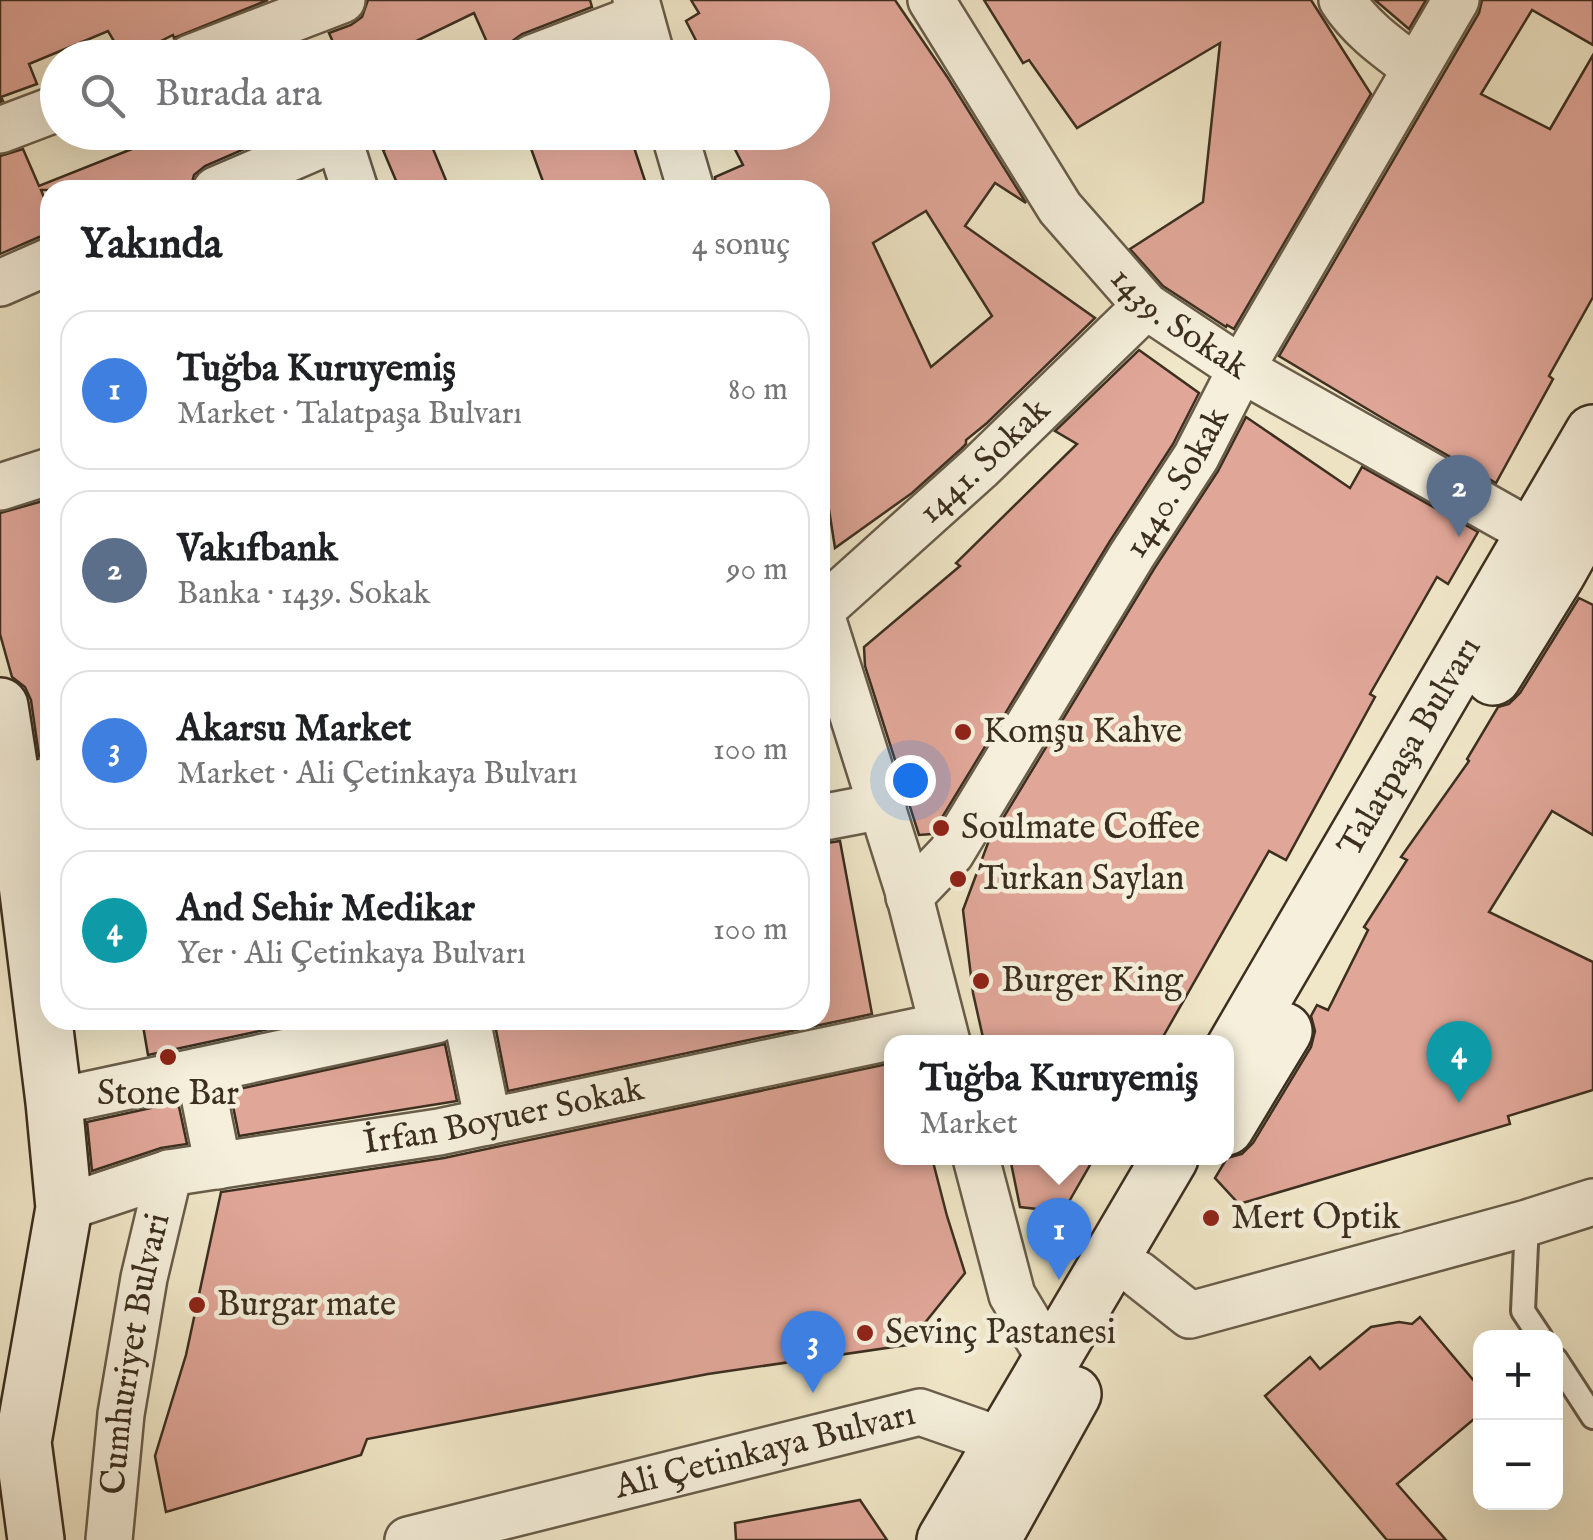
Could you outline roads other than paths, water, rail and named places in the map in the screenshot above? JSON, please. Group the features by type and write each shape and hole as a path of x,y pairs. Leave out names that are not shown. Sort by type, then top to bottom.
{"main road":[{"name":"Talatpaşa Bulvarı","path":"1234,1115 1573,536 1593,433"},
{"name":"Talatpaşa Bulvarı","path":"1234,1050 1573,536"},
{"path":"0,706 31,786 24,859 40,937"},
{"path":"36,1540 23,1442 64,1208 48,1030"},
{"path":"946,1540 1166,1165"},
{"path":"992,1540 1138,1274 1204,1165"}],"street":[{"path":"237,40 342,0"},
{"name":"1439. Sokak","path":"931,0 1060,208 1146,306 1241,369 1573,536"},
{"path":"1342,0 1374,38 1415,68"},
{"name":"1440. Sokak","path":"909,897 950,854 1196,457 1241,369 1456,0"},
{"path":"593,40 643,25"},
{"path":"0,130 40,115"},
{"path":"239,180 309,150"},
{"path":"347,150 354,180"},
{"path":"679,150 688,180"},
{"path":"0,283 40,266"},
{"name":"1441. Sokak","path":"830,601 980,468 1146,306"},
{"path":"0,487 40,474"},
{"path":"830,674 882,806 945,1034"},
{"path":"830,816 882,806"},
{"path":"54,1102 390,1030"},
{"path":"469,1030 488,1122"},
{"name":"İrfan Boyuer Sokak","path":"64,1208 169,1173 488,1122 884,1046"},
{"path":"199,1071 218,1166"},
{"path":"978,1165 1012,1295 1051,1360"},
{"name":"Cumhuriyet Bulvari","path":"108,1540 122,1414 144,1278 169,1173"},
{"path":"1138,1274 1190,1315 1593,1202"},
{"name":"Ali Çetinkaya Bulvarı","path":"408,1540 920,1412 1003,1441"}],"lane":[{"path":"1527,1223 1524,1311 1536,1330"},
{"path":"1563,1371 1593,1418"}],"place":[{"name":"Vakıfbank","path":"1459,537"},
{"name":"Komşu Kahve","path":"963,732"},
{"name":"Soulmate Coffee","path":"941,828"},
{"name":"Turkan Saylan","path":"958,879"},
{"name":"Burger King","path":"981,981"},
{"name":"Stone Bar","path":"168,1057"},
{"name":"And Sehir Medikar","path":"1459,1103"},
{"name":"Mert Optik","path":"1211,1218"},
{"name":"Tuğba Kuruyemiş","path":"1059,1280"},
{"name":"Burgar mate","path":"197,1305"},
{"name":"Sevinç Pastanesi","path":"865,1333"},
{"name":"Akarsu Market","path":"813,1393"}]}
